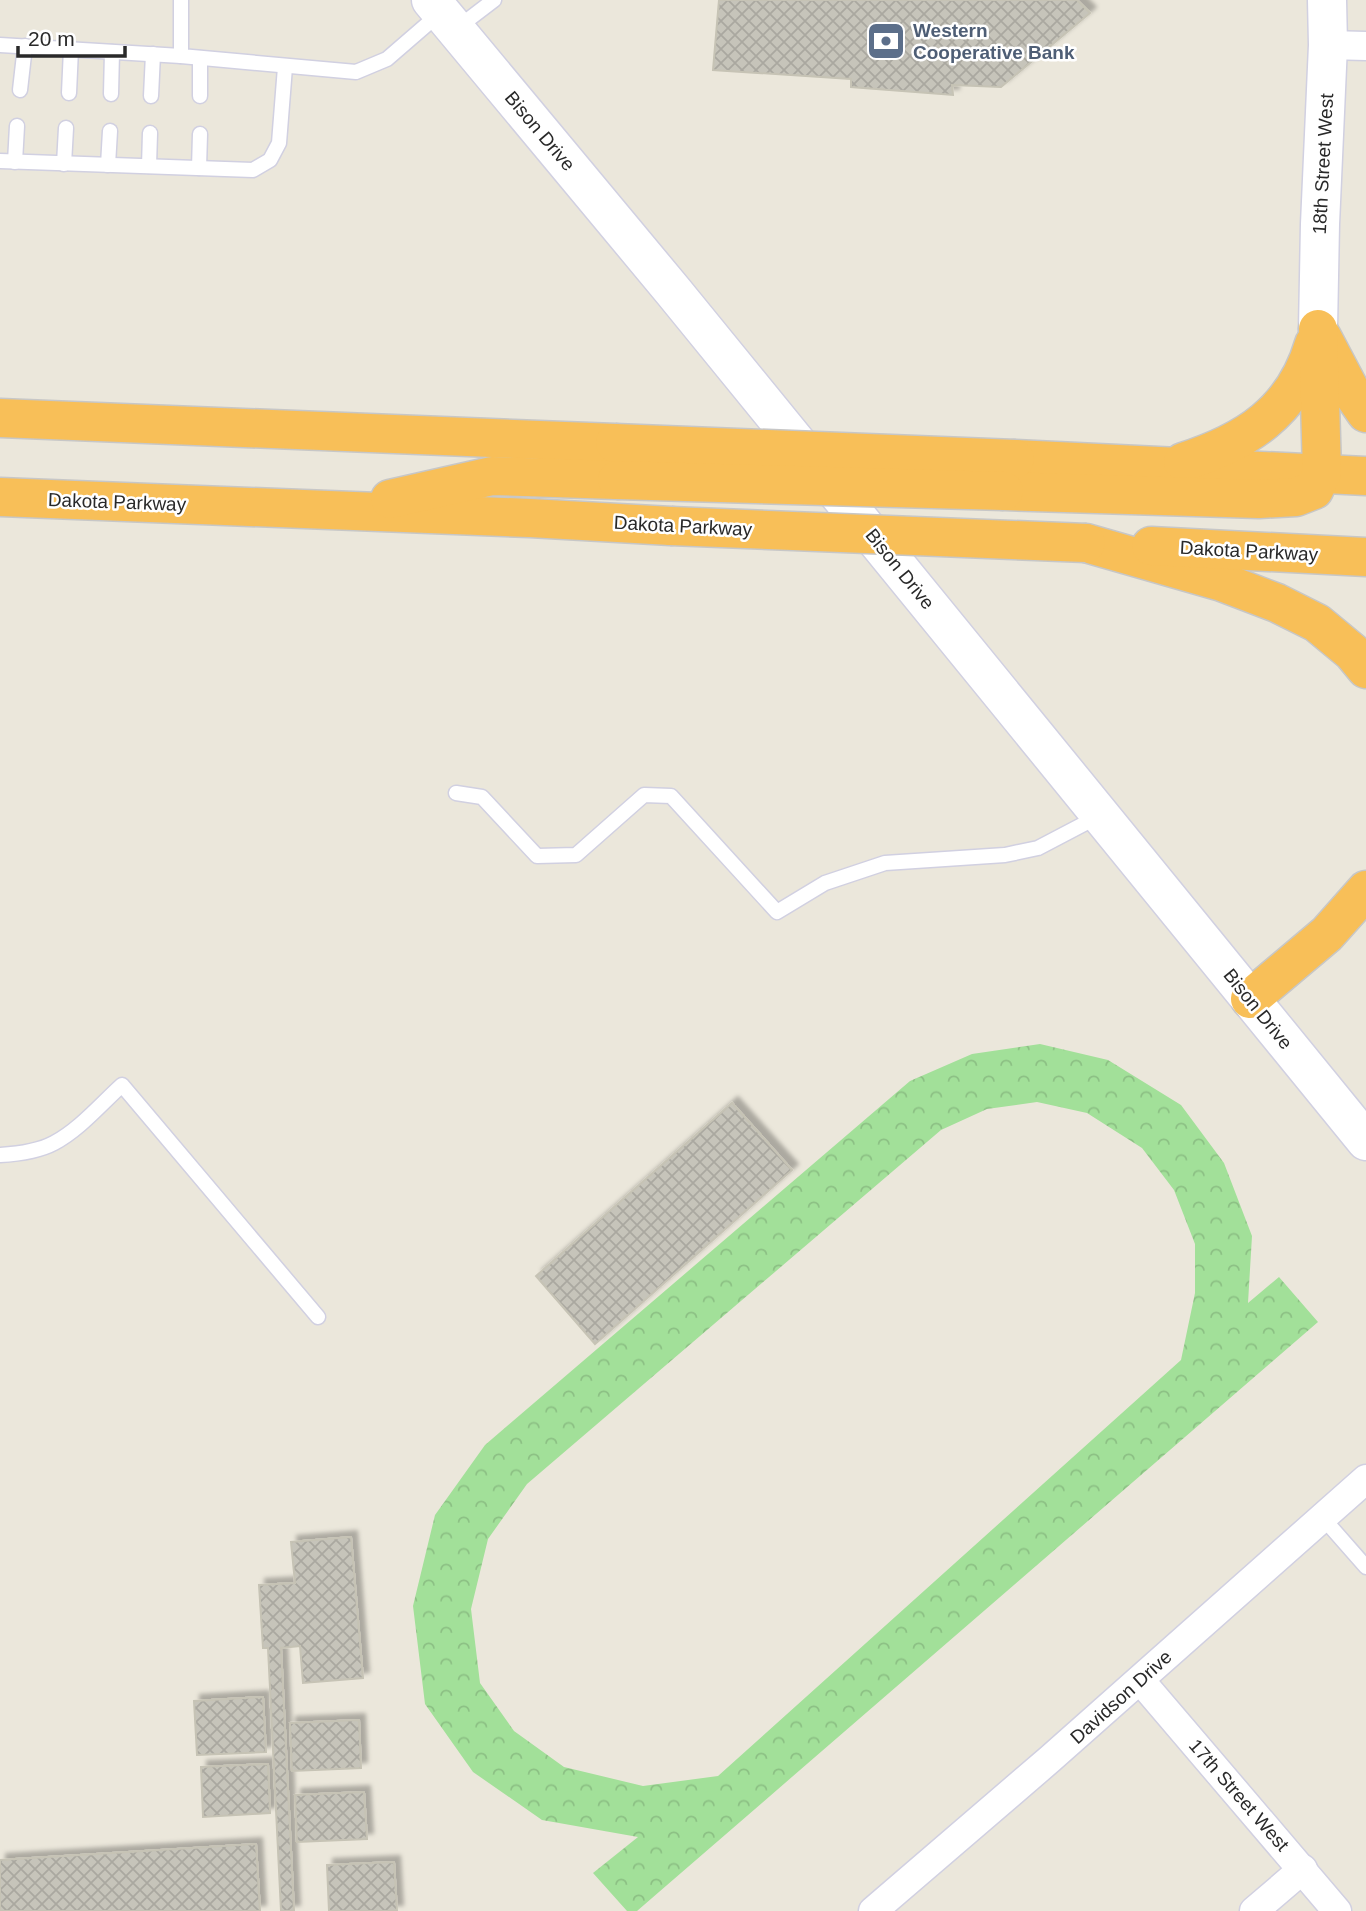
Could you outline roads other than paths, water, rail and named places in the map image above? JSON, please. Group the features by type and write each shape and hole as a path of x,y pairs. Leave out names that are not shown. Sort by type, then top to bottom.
{"highway":[{"path":"1318,329 1350,390 1366,413"},
{"path":"1161,467 1203,455 1258,428 1277,411 1303,372 1318,329"},
{"path":"0,418 616,461 1010,475 1271,498 1296,497 1314,490 1322,473 1318,329"},
{"path":"340,510 492,476 616,461 832,486 1161,467 1366,476"},
{"name":"Dakota Parkway","path":"0,497 1086,542 1366,557"},
{"path":"1086,542 1222,582 1277,603 1317,623 1352,652 1366,668"},
{"path":"1250,999 1327,934 1366,890"}],"street":[{"name":"18th Street West","path":"1318,329 1328,46 1326,0"},
{"name":"Bison Drive","path":"442,14 832,486 1366,1141"},
{"path":"1328,46 1366,46"},
{"name":"Davidson Drive","path":"873,1911 1140,1680 1366,1479"},
{"name":"17th Street West","path":"1140,1680 1337,1911"},
{"path":"1254,1911 1303,1869"}],"lane":[{"path":"180,56 181,0"},
{"path":"0,45 180,56 356,72 387,59 442,14 494,0"},
{"path":"20,90 25,46"},
{"path":"69,93 71,49"},
{"path":"111,94 112,52"},
{"path":"152,96 153,54"},
{"path":"200,96 201,58"},
{"path":"17,126 8,161 253,170 270,160 279,143 285,66"},
{"path":"64,164 66,128"},
{"path":"108,165 110,131"},
{"path":"149,166 150,133"},
{"path":"199,168 200,134"},
{"path":"456,793 482,797 537,856 576,855 644,795 671,796 777,912 825,883 885,863 1005,855 1038,848 1100,815"},
{"path":"0,1155 18,1154 54,1143 122,1085 318,1317"},
{"path":"1323,1518 1366,1567"}],"place":[{"name":"Western Cooperative Bank","path":"886,41"}]}
